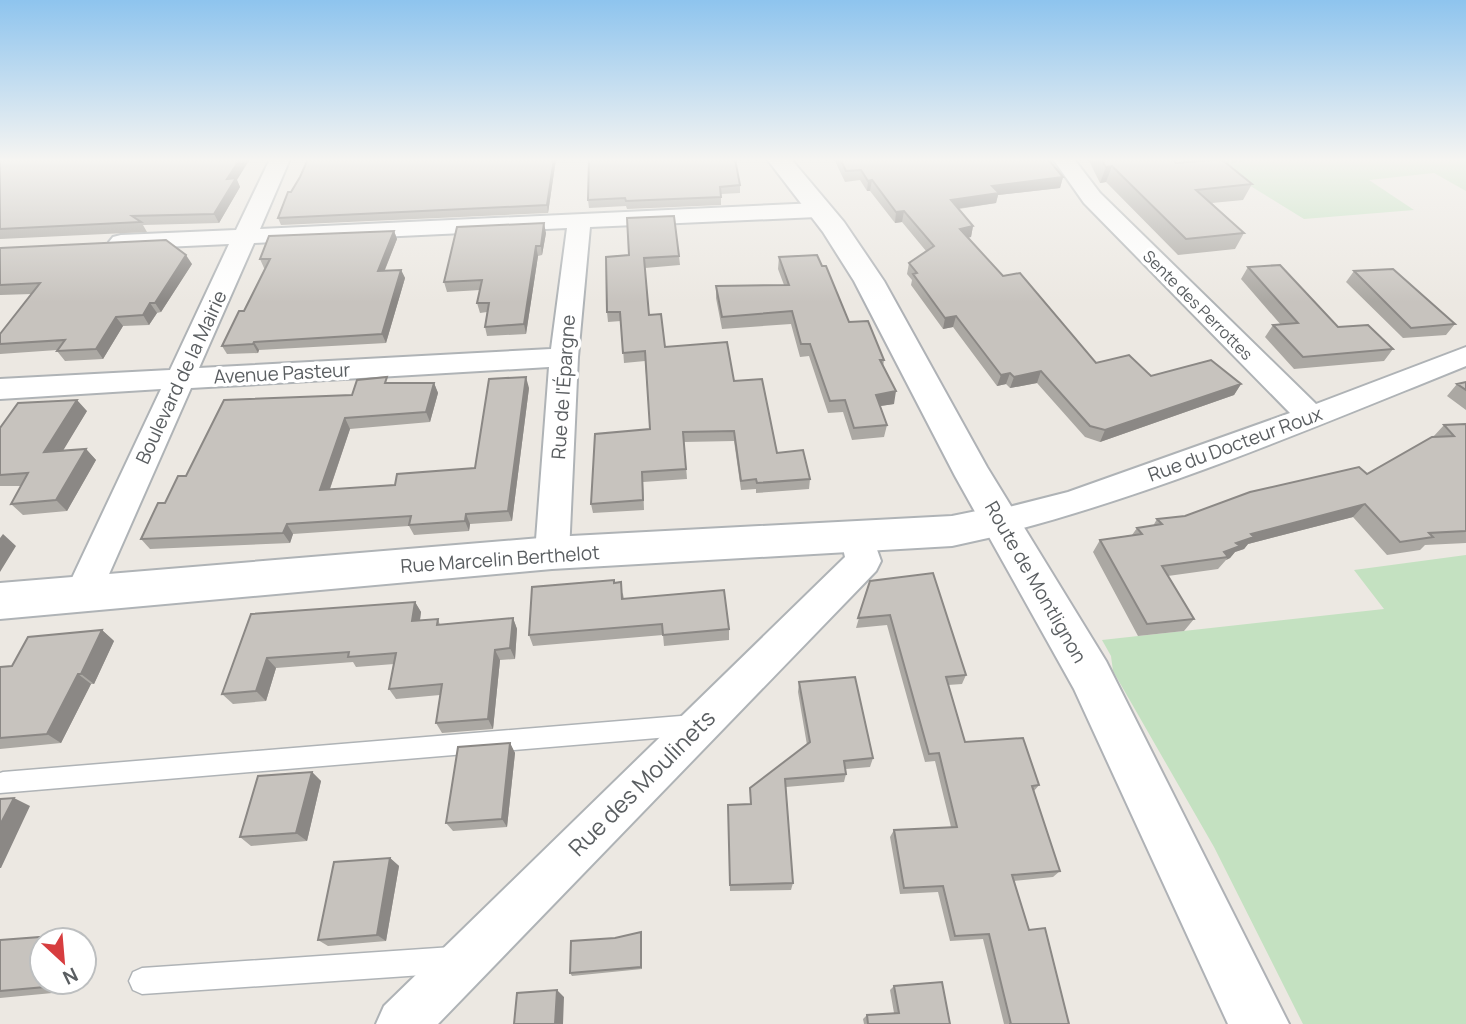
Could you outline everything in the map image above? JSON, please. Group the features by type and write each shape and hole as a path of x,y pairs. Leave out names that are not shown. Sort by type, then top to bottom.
{"main road":[{"name":"Route de Montlignon","path":"815,207 840,237 869,281 1001,521 1090,675 1259,1024"},
{"name":"Rue Marcelin Berthelot","path":"0,601 552,553 952,531 1001,521"}],"street":[{"name":"Boulevard de la Mairie","path":"82,595 258,207"},
{"name":"Sente des Perrottes","path":"1101,207 1310,416"},
{"path":"94,244 817,210"},
{"name":"Rue de l'Épargne","path":"552,553 564,357 579,221"},
{"name":"Rue du Docteur Roux","path":"1001,521 1072,503 1466,356"},
{"name":"Avenue Pasteur","path":"0,389 564,357"},
{"name":"Rue des Moulinets","path":"402,1024 864,561 857,536"}],"lane":[{"path":"3,783 700,724"},
{"path":"142,981 466,959"}],"green space":[{"path":"1284,207 1409,207 1414,210 1304,219"},
{"path":"1466,555 1466,1024 1303,1024 1214,847 1113,671 1111,656 1102,640 1384,609 1354,570"}],"building":[{"path":"0,207 218,207 214,214 132,216 141,222 0,229"},
{"path":"282,207 510,207 278,218"},
{"path":"892,207 957,207 973,226 960,229 1003,276 1020,273 1096,363 1129,355 1151,376 1211,360 1241,384 1105,430 1090,426 1041,371 1014,377 1010,373 1001,375 956,316 945,318 913,274 917,273 909,263 934,246 904,211 896,212"},
{"path":"1153,207 1215,207 1244,233 1186,239"},
{"path":"674,216 679,256 644,258 649,315 661,314 665,347 727,342 734,381 762,379 777,453 803,450 810,479 757,483 756,479 741,481 734,431 683,432 686,469 642,472 643,500 591,504 595,434 650,429 645,351 623,353 620,312 607,312 606,257 629,255 627,218"},
{"path":"544,223 541,246 536,246 524,324 485,327 489,303 477,303 482,280 444,282 457,227"},
{"path":"394,231 378,271 401,270 382,334 222,346 239,311 244,311 270,259 260,259 269,236"},
{"path":"166,240 186,255 155,303 150,303 143,315 116,317 96,349 57,351 65,340 0,344 0,334 40,283 0,285 0,248"},
{"path":"817,255 822,266 826,266 849,322 868,321 884,360 880,360 896,391 876,395 887,425 854,428 845,400 830,401 810,344 801,344 792,311 722,317 716,286 789,285 779,257"},
{"path":"1280,265 1338,327 1368,325 1393,349 1303,357 1273,325 1298,323 1248,267"},
{"path":"1393,269 1455,324 1411,328 1354,271"},
{"path":"387,377 385,383 434,383 426,412 345,418 320,490 395,485 397,474 475,468 489,379 526,377 508,511 466,514 465,521 409,525 411,516 287,524 283,533 141,539 158,503 165,503 178,476 186,476 224,400 352,395 357,380"},
{"path":"1466,382 1466,390 1457,384"},
{"path":"77,400 44,452 86,449 56,500 11,504 28,473 0,475 0,428 18,403"},
{"path":"1466,424 1466,531 1429,533 1433,537 1400,542 1365,504 1251,534 1254,537 1236,543 1240,546 1224,552 1228,557 1162,566 1194,619 1147,624 1100,540 1142,534 1137,528 1162,524 1157,519 1185,516 1250,492 1359,467 1367,474 1432,437 1454,436 1444,425"},
{"path":"933,573 966,675 946,677 965,742 1023,738 1039,785 1032,786 1060,871 1012,875 1029,930 1045,928 1069,1024 1011,1024 989,934 955,936 943,886 904,888 894,830 957,827 939,753 929,754 890,615 858,618 870,581"},
{"path":"614,580 614,583 621,582 622,599 724,590 729,629 663,635 662,624 529,635 532,587"},
{"path":"415,602 412,621 438,619 437,625 513,618 510,648 495,650 488,719 436,723 442,684 389,689 396,653 348,657 349,652 267,658 256,691 222,694 251,614"},
{"path":"102,630 47,734 0,738 0,667 12,666 28,637"},
{"path":"855,677 873,758 844,761 846,774 785,779 793,883 730,885 728,805 751,804 750,788 810,742 799,682"},
{"path":"510,743 502,819 446,823 458,747"},
{"path":"312,772 296,833 240,837 258,776"},
{"path":"14,798 0,825 0,799"},
{"path":"390,858 377,935 318,940 334,862"},
{"path":"641,932 641,967 570,973 571,941 615,938"},
{"path":"28,938 28,989 0,991 0,940"},
{"path":"942,982 950,1024 868,1024 867,1015 899,1013 894,986"},
{"path":"557,990 555,1024 514,1024 517,993"}]}
